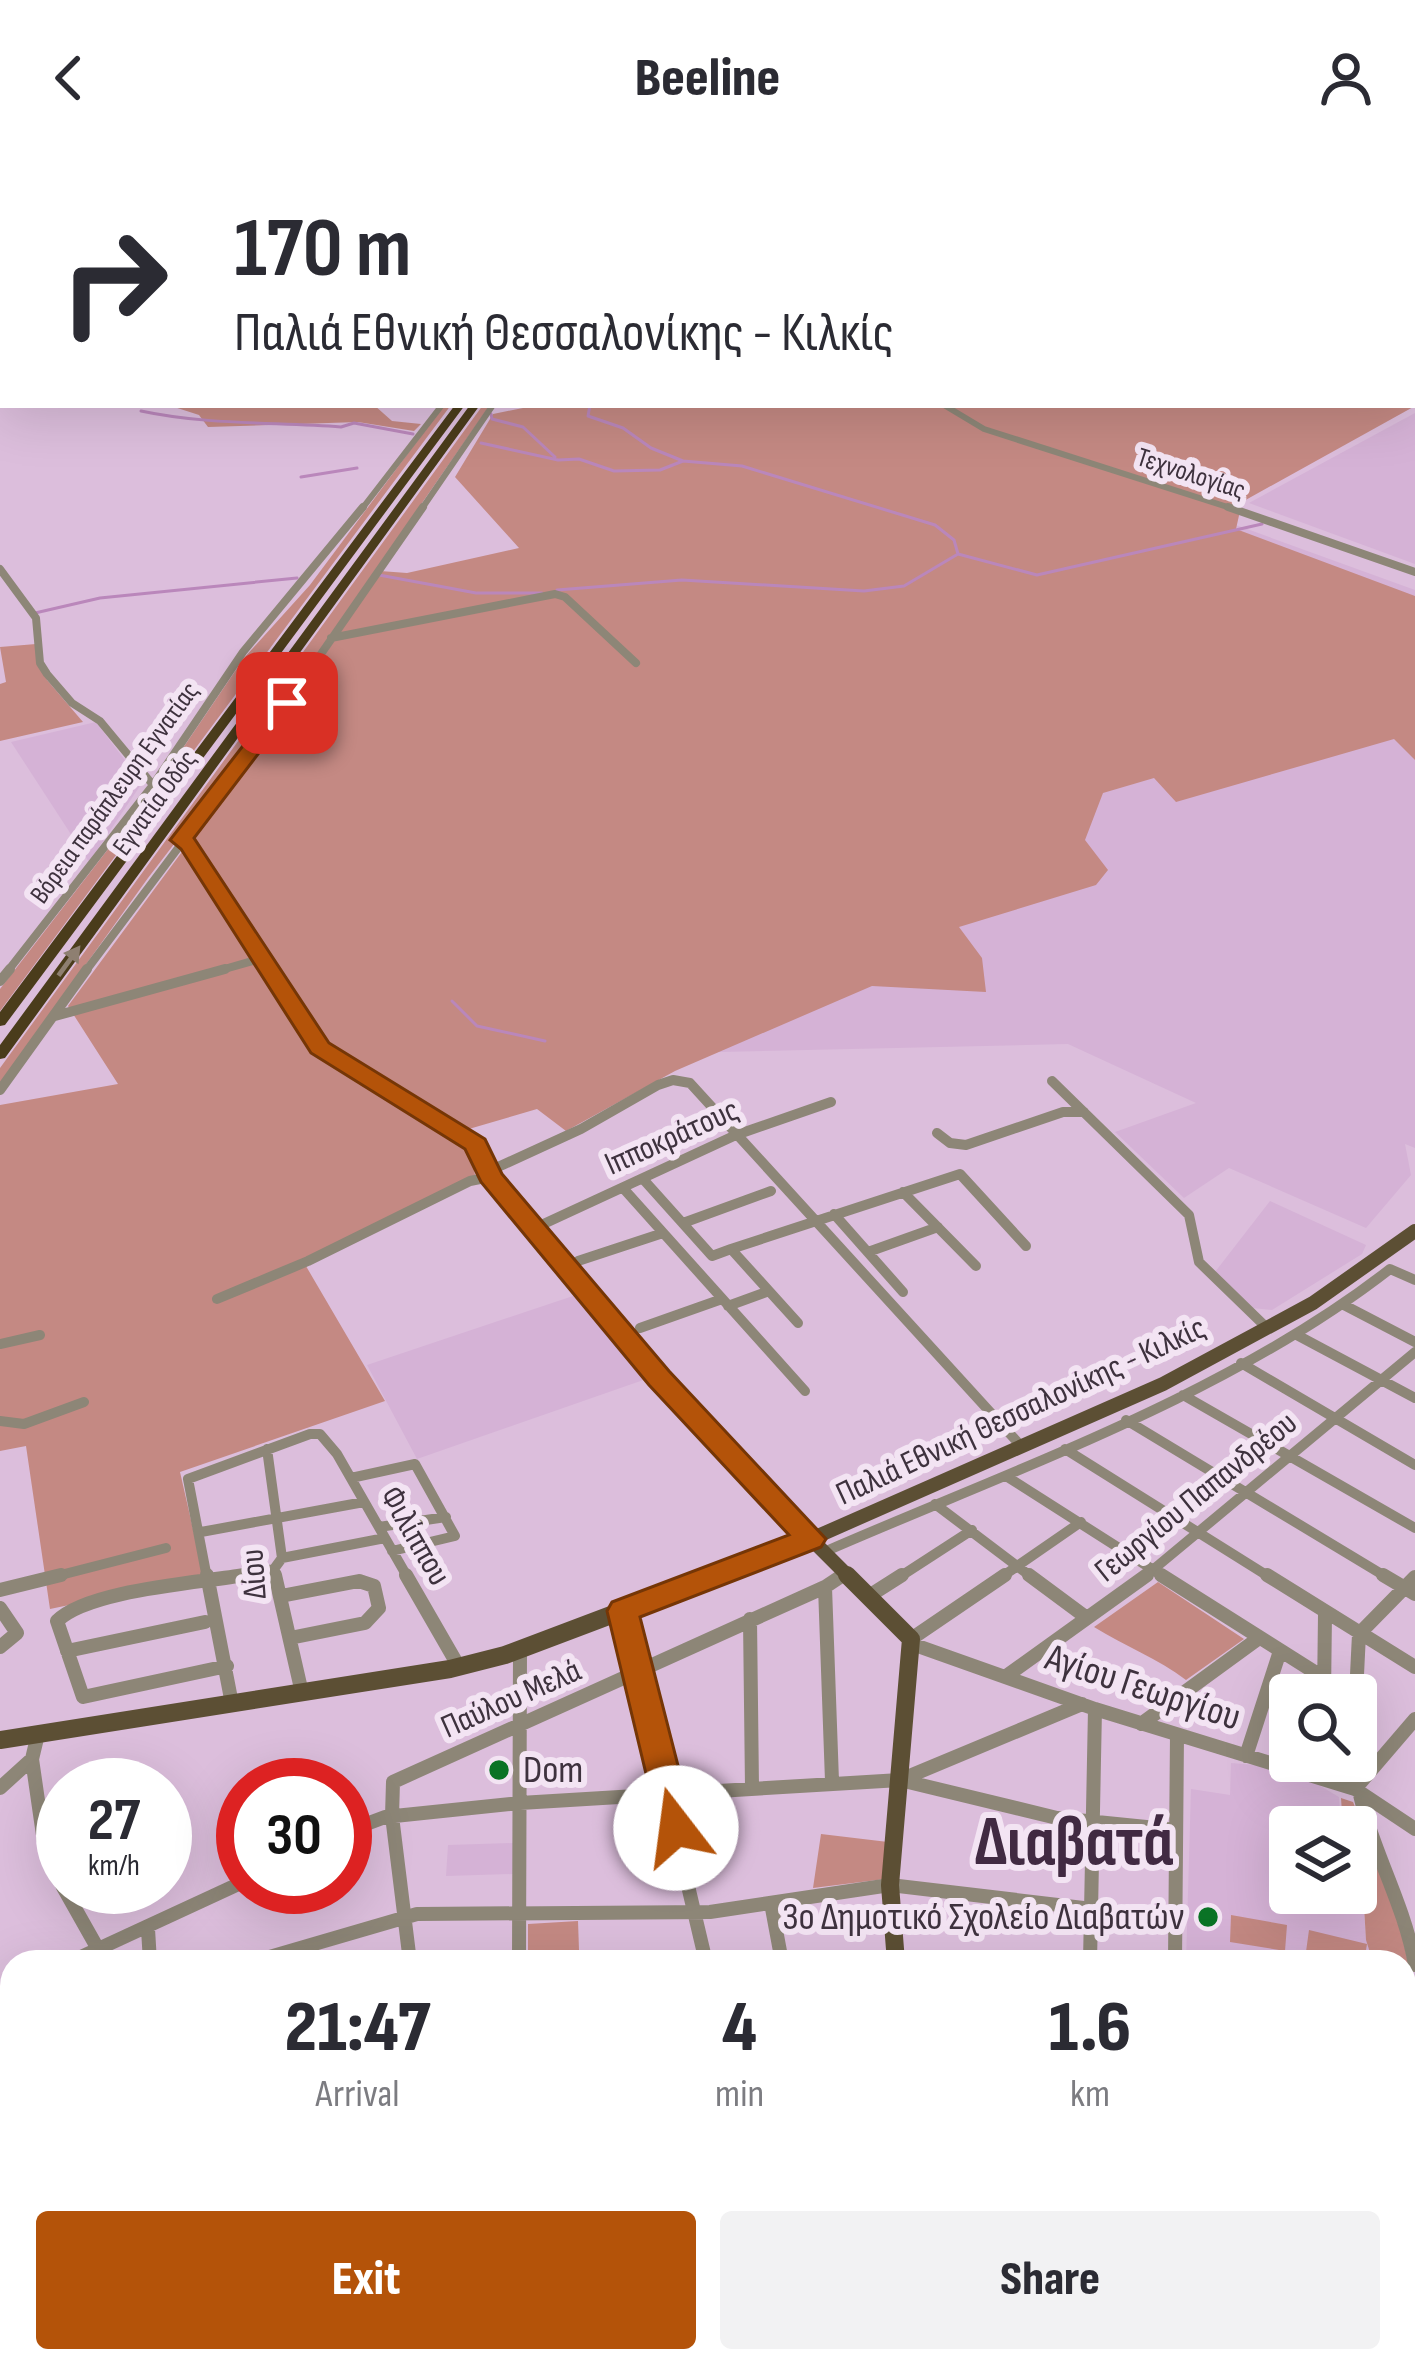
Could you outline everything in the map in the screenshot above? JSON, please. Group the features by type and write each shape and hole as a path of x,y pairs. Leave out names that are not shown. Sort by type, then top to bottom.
{"highway":[{"name":"Εγνατία Οδός","path":"0,1022 458,408"},
{"name":"Εγνατία Οδός","path":"0,1055 474,408"}],"main road":[{"name":"Παλιά Εθνική Θεσσαλονίκης - Κιλκίς","path":"0,1740 459,1667 815,1546 1021,1446 1163,1384 1322,1298 1415,1232"},
{"path":"815,1546 911,1642 890,1885 895,1950"}],"street":[{"name":"Βόρεια παράπλευρη Εγνατίας","path":"0,981 153,785 243,652 310,576 440,408"},
{"path":"0,1090 331,638 491,408"},
{"name":"Τεχνολογίας","path":"950,408 984,428 1415,572"},
{"path":"0,569 39,624 40,663 47,674 72,704 100,721 153,785"},
{"path":"331,638 555,594 565,597 636,663"},
{"path":"182,840 190,844 328,1056 476,1145 489,1174 659,1378 815,1546 1006,1475 1183,1395 1344,1305 1390,1269 1415,1280"},
{"path":"52,1017 263,958"},
{"path":"217,1299 308,1261 673,1080 698,1090 1021,1446"},
{"path":"1052,1081 1190,1215 1199,1262 1267,1328"},
{"name":"Ιπποκράτους","path":"537,1227 736,1135 831,1102"},
{"path":"937,1133 950,1143 966,1145 1063,1112 1084,1112"},
{"path":"690,1264 960,1174 1026,1246"},
{"path":"643,1179 712,1256"},
{"path":"623,1188 805,1391"},
{"path":"683,1223 771,1191"},
{"path":"903,1192 976,1266"},
{"path":"834,1214 903,1292"},
{"path":"868,1252 938,1227"},
{"path":"578,1261 663,1234"},
{"path":"731,1250 798,1323"},
{"path":"640,1328 769,1291"},
{"path":"1344,1305 1415,1342"},
{"path":"1295,1334 1415,1398"},
{"path":"0,1344 40,1335"},
{"name":"Γεωργίου Παπανδρέου","path":"1006,1677 1153,1570 1415,1352"},
{"path":"1241,1364 1415,1465"},
{"path":"1183,1395 1415,1528"},
{"path":"0,1421 24,1424 84,1402"},
{"path":"1126,1420 1246,1494 1412,1586 1359,1634 1357,1674"},
{"name":"Φιλίππου","path":"267,1449 320,1434 351,1478 459,1667"},
{"path":"232,1704 190,1475 267,1449"},
{"name":"Δίου","path":"267,1449 280,1595 302,1693"},
{"path":"1065,1449 1415,1667"},
{"path":"351,1478 415,1464 455,1536 385,1539"},
{"path":"1006,1475 1317,1674"},
{"path":"201,1532 364,1502"},
{"path":"935,1504 1087,1618"},
{"path":"226,1666 82,1697 57,1621 69,1609 385,1539 446,1517"},
{"path":"911,1642 1081,1522"},
{"path":"869,1596 972,1530"},
{"path":"0,1590 166,1548"},
{"name":"Παύλου Μελά","path":"392,1816 393,1782 825,1587 845,1573"},
{"path":"280,1595 359,1581 374,1586 379,1608 365,1623 290,1638"},
{"path":"825,1587 832,1781"},
{"path":"0,1608 17,1633 0,1647"},
{"path":"623,1611 704,1950"},
{"path":"1324,1674 1325,1614"},
{"path":"750,1619 752,1787"},
{"path":"67,1652 205,1622"},
{"path":"1141,1724 1259,1638"},
{"name":"Αγίου Γεωργίου","path":"911,1642 1088,1707 1269,1763"},
{"path":"519,1950 520,1650"},
{"path":"1246,1756 1280,1651"},
{"path":"900,1780 1088,1707 1094,1823 1090,1950"},
{"path":"1355,1789 1415,1719"},
{"path":"36,1783 32,1759 38,1734"},
{"path":"1176,1950 1178,1735"},
{"path":"1400,1735 1415,1744"},
{"path":"0,1788 32,1759"},
{"path":"372,1823 392,1816 520,1803 900,1780 1094,1823 1176,1830"},
{"name":"Αγίου Γεωργίου","path":"1329,1782 1355,1789 1415,1829"},
{"path":"1355,1782 1369,1838 1405,1914 1412,1950"},
{"path":"392,1816 408,1950"},
{"path":"292,1950 404,1916 698,1913 890,1885 1177,1918"},
{"path":"94,1950 216,1895"},
{"path":"771,1903 780,1950"},
{"path":"78,1914 98,1948"},
{"path":"148,1929 149,1950"}],"shaded area":[{"path":"177,408 377,408 392,421 421,424 414,431 358,422 208,427 199,415"},
{"path":"442,408 449,408 0,1011 0,989 160,782 244,658 310,585"},
{"path":"481,408 488,408 290,693 148,878 0,1084 0,1068"},
{"path":"523,408 1411,408 1242,502 1236,529 1415,596 1415,760 1394,739 1176,802 1154,778 1103,793 1085,840 1108,870 1096,885 959,927 982,958 986,992 872,986 675,1071 566,1131 537,1109 462,1131 454,1137 470,1148 475,1175 303,1261 385,1401 180,1472 204,1577 50,1609 26,1446 0,1451 0,1105 118,1084 68,1006 303,688 380,571 407,573 519,548 455,477 493,414"},
{"path":"1415,413 1415,564 1249,503"},
{"path":"996,438 1415,590 1415,1148 1405,1144 1411,1175 1366,1228 1229,1168 1184,1198 1115,1132 1196,1103 1068,1044 634,1054"},
{"path":"36,644 47,680 83,722 0,741 0,684 6,682 0,647"},
{"path":"96,722 142,783 89,862 11,742"},
{"path":"1270,1201 1366,1245 1362,1254 1272,1310 1252,1308 1215,1272"},
{"path":"582,1293 652,1377 417,1459 367,1365"},
{"path":"1158,1582 1244,1639 1186,1680 1094,1627"},
{"path":"1231,1763 1269,1769 1269,1782 1311,1782 1339,1797 1340,1806 1269,1806 1269,1914 1364,1914 1369,1950 1186,1950 1191,1789 1230,1795"},
{"path":"821,1834 888,1842 885,1879 813,1888"},
{"path":"514,1843 514,1874 446,1876 448,1845"},
{"path":"1377,1861 1406,1950 1369,1950 1364,1914 1377,1914"},
{"path":"1231,1915 1287,1925 1285,1950 1230,1942"},
{"path":"578,1921 579,1950 528,1950 528,1924"},
{"path":"1309,1930 1367,1944 1366,1950 1306,1950"}],"waterway":[{"path":"589,408 588,416 623,428 651,448 683,461"},
{"path":"141,411 240,422 341,427 354,423 413,434"},
{"path":"491,414 492,419 523,427 555,457"},
{"path":"481,443 558,460 579,459 614,471 660,470 683,461"},
{"path":"683,461 742,466 935,525 954,540 958,554"},
{"path":"301,477 357,468"},
{"path":"958,554 1037,575 1262,524"},
{"path":"557,590 682,580 864,591 904,586 958,554"},
{"path":"379,575 476,593 542,593"},
{"path":"35,613 100,598 297,578"},
{"path":"452,1001 477,1026 545,1041"}],"place":[{"name":"Dom","path":"499,1770"},
{"name":"3ο Δημοτικό Σχολείο Διαβατών","path":"1208,1917"}],"district":[{"name":"Διαβατά","path":"1074,1843"}],"route":[{"path":"287,703 182,840 190,844 320,1048 476,1145 490,1177 537,1227 659,1378 811,1539 623,1611 676,1828"}]}
